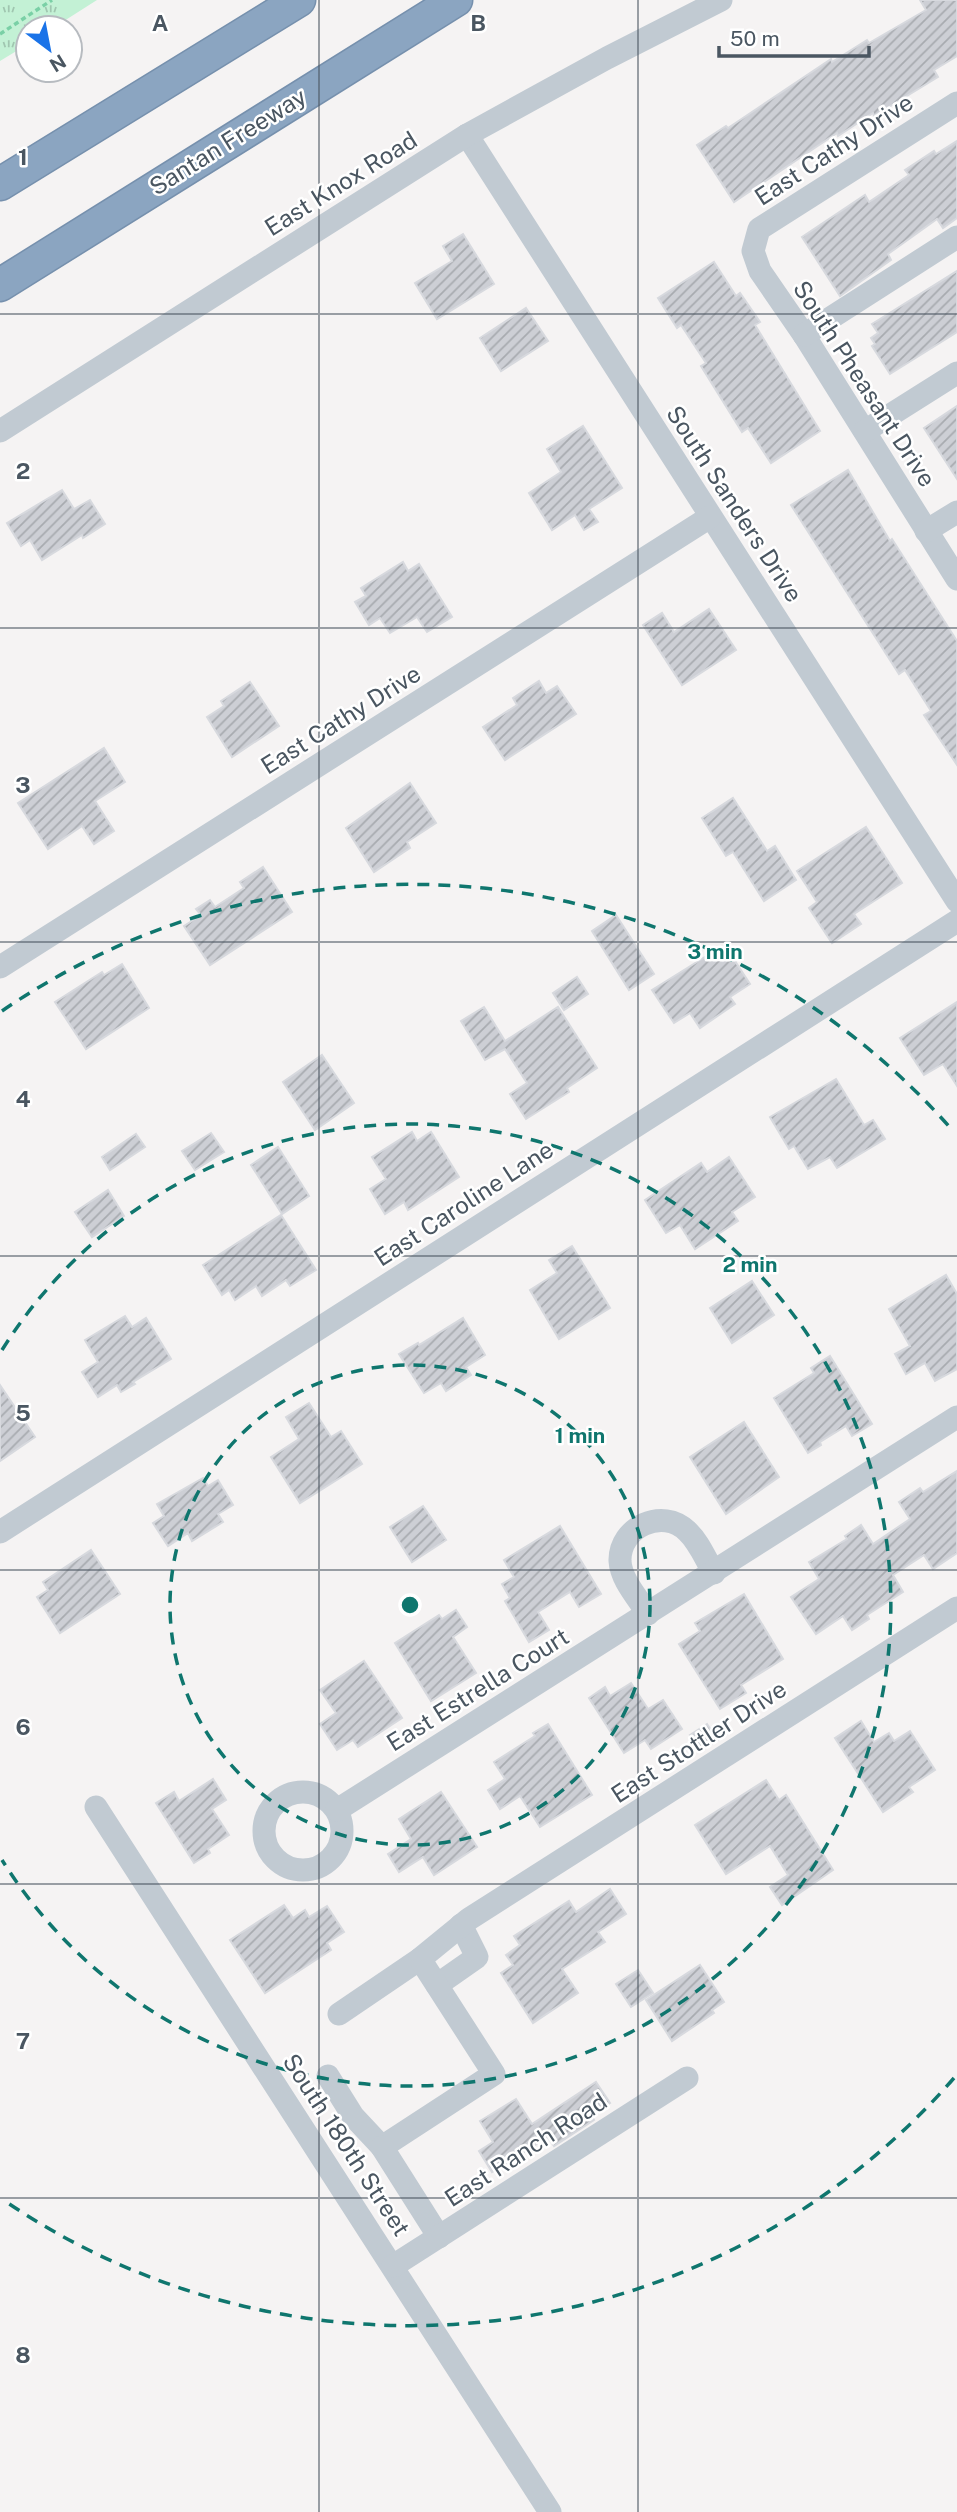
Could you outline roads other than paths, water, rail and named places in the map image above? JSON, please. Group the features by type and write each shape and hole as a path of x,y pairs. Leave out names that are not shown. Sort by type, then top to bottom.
{"highway":[{"path":"0,184 299,0"},
{"name":"Santan Freeway","path":"0,285 456,0"}],"street":[{"name":"East Knox Road","path":"0,431 467,135 607,58 721,0"},
{"name":"East Cathy Drive","path":"753,251 759,229 957,103"},
{"name":"South Sanders Drive","path":"467,135 957,901"},
{"path":"804,335 957,237"},
{"name":"South Pheasant Drive","path":"753,251 760,271 804,335 957,579"},
{"path":"865,431 957,373"},
{"path":"926,531 957,512"},
{"name":"East Cathy Drive","path":"0,967 710,517"},
{"name":"East Caroline Lane","path":"0,1532 957,921"},
{"name":"East Estrella Court","path":"337,1810 957,1418"},
{"path":"648,1614 627,1583 620,1559 628,1535 638,1526 650,1521 677,1523 688,1531 714,1573"},
{"name":"East Stottler Drive","path":"339,2014 420,1959 465,1922 957,1608"},
{"name":"South 180th Street","path":"96,1807 550,2512"},
{"path":"437,1985 477,1957 465,1922"},
{"path":"382,2147 494,2074 420,1959"},
{"path":"328,2076 353,2116 382,2147 439,2237"},
{"name":"East Ranch Road","path":"393,2266 687,2078"}]}
